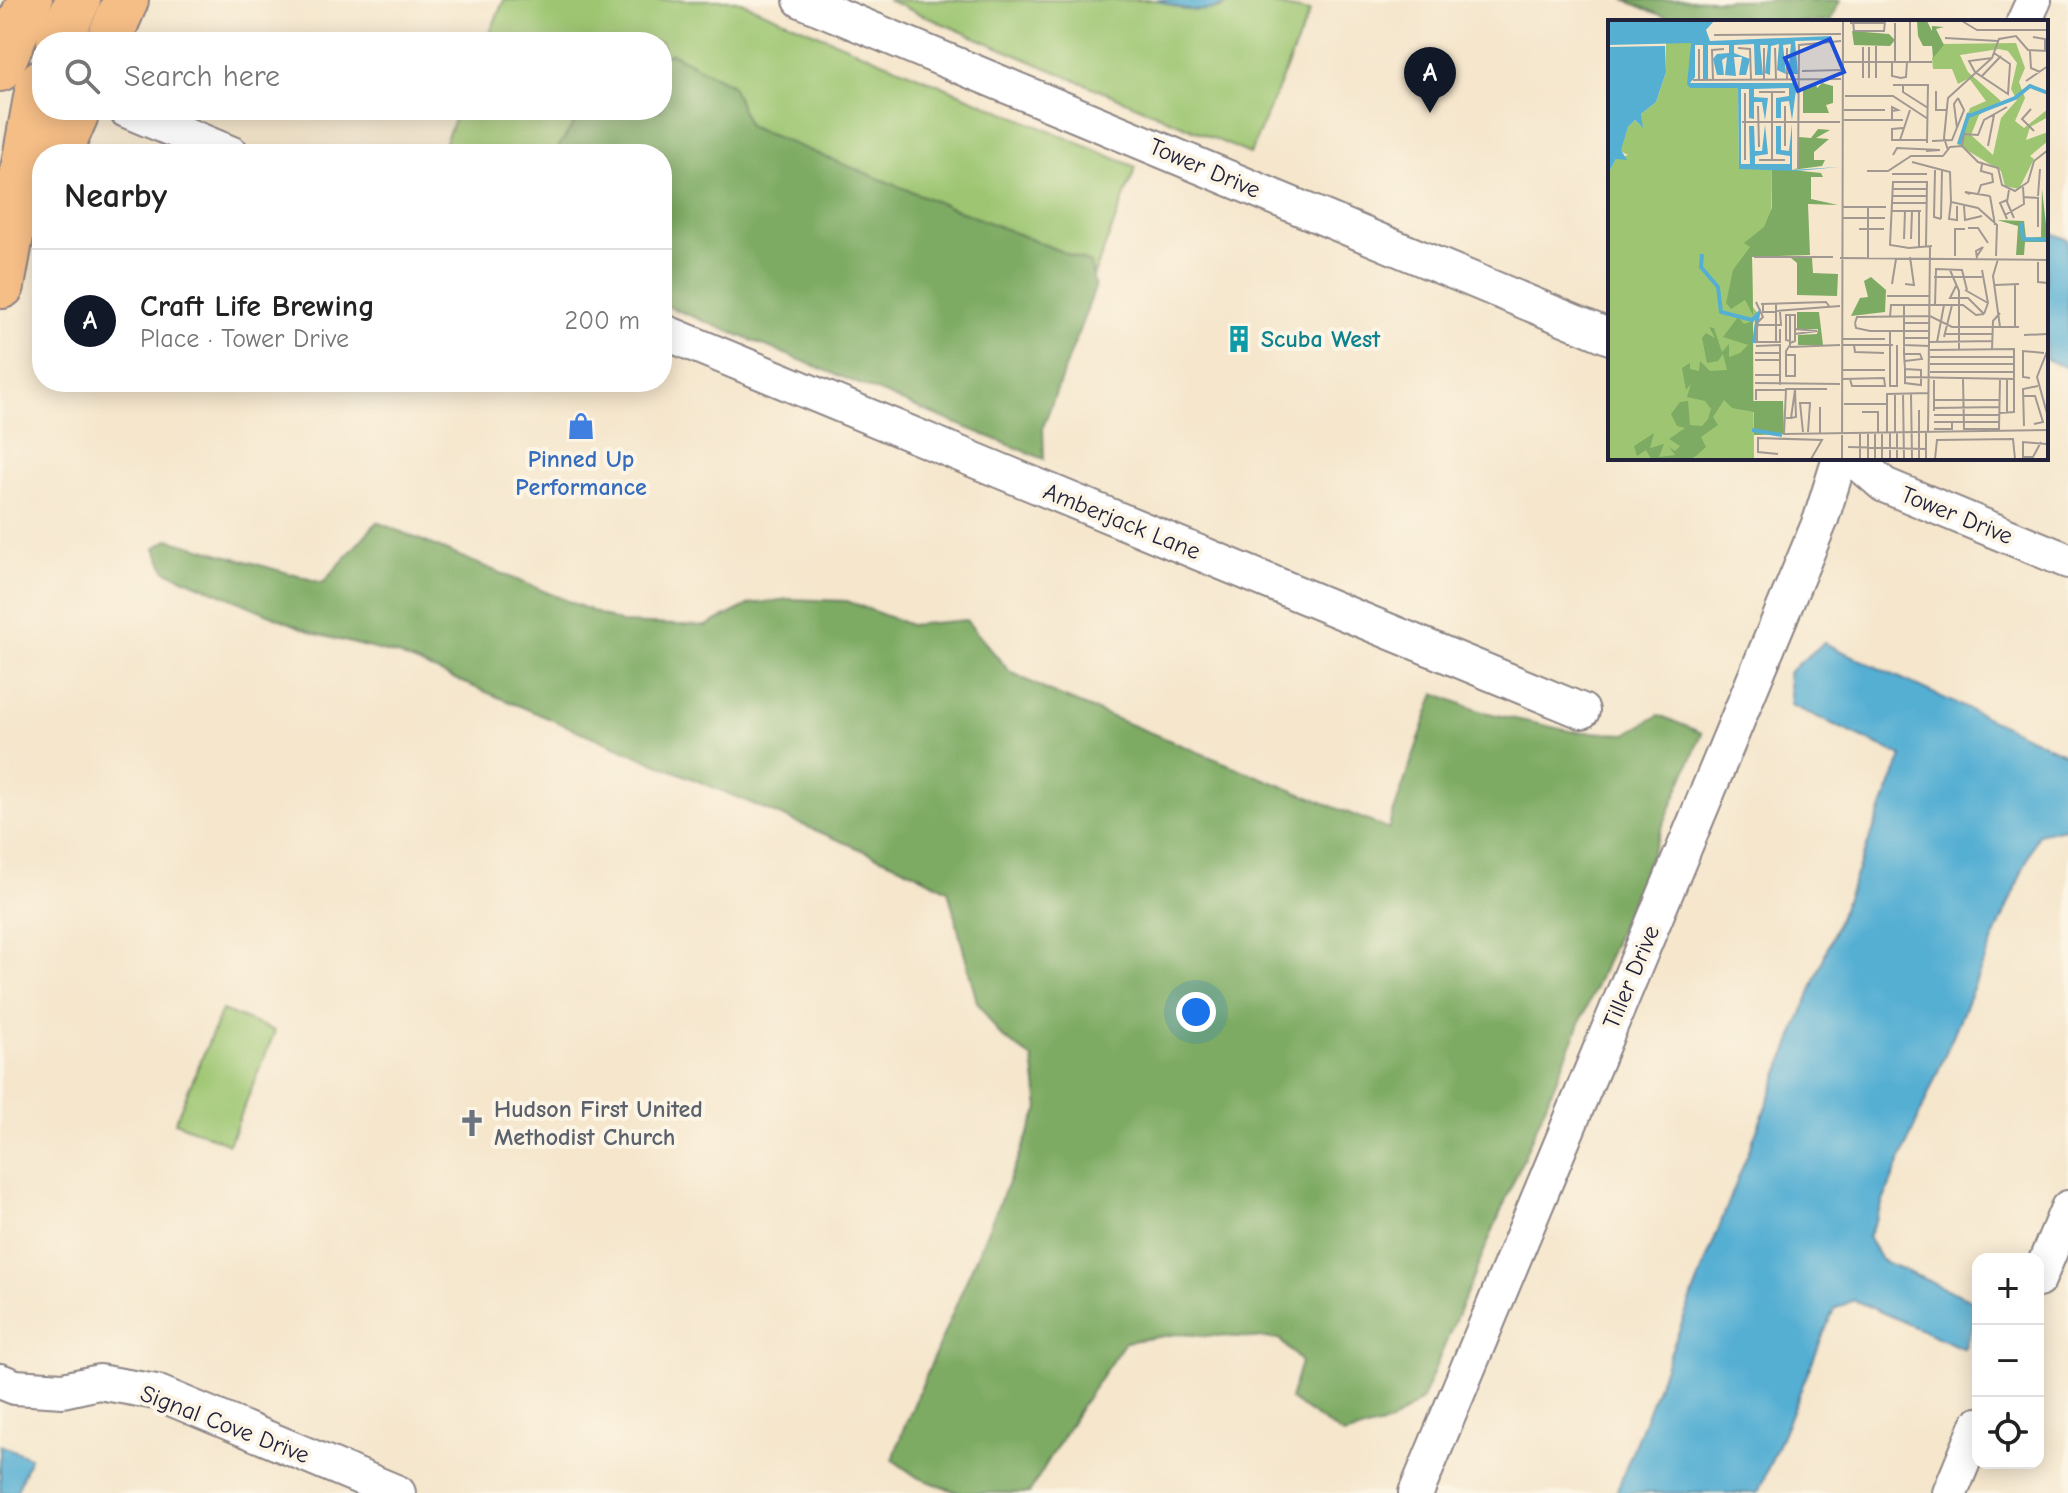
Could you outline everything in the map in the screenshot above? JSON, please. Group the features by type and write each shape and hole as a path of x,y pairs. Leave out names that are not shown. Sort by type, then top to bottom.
{"highway":[{"path":"0,69 30,0"},
{"path":"64,32 78,0"},
{"path":"112,32 126,0"},
{"path":"1,288 32,119"},
{"path":"63,144 74,120"},
{"path":"1,288 32,216"}],"street":[{"name":"Tower Drive","path":"801,0 1608,336"},
{"path":"2025,20 2034,0"},
{"path":"150,120 208,144"},
{"name":"Amberjack Lane","path":"672,335 1582,711"},
{"name":"Tiller Drive","path":"1416,1493 1815,534 1839,460"},
{"name":"Tower Drive","path":"1855,460 1884,485 2068,561"},
{"path":"2044,1266 2068,1208"},
{"name":"Signal Cove Drive","path":"0,1381 15,1387 63,1390 99,1382 156,1392 398,1493"},
{"path":"1950,1493 1972,1440"}],"green space":[{"path":"504,0 736,0 1136,167 1093,277 1089,263 747,126 732,85 672,54 672,32 490,32"},
{"path":"887,0 1157,0 1184,10 1219,9 1233,0 1264,0 1310,12 1250,154"},
{"path":"1625,0 1840,0 1831,20 1672,20"},
{"path":"672,54 732,85 748,126 1090,263 1095,288 1043,427 1044,459 672,308 672,144 561,144 576,120 672,120"},
{"path":"454,120 576,120 561,144 444,144"},
{"path":"377,522 621,623 706,626 750,604 789,599 847,601 910,625 966,620 1009,671 1050,692 1388,829 1435,693 1479,711 1570,731 1626,734 1659,715 1702,733 1422,1399 1390,1423 1343,1435 1290,1399 1301,1362 1279,1339 1177,1334 1125,1342 1081,1406 1029,1493 959,1493 917,1477 893,1460 1039,1109 1033,1059 1000,1035 977,1002 948,890 905,868 398,655 316,634 166,571 155,548 169,539 323,583"},
{"path":"222,1010 275,1031 229,1144 175,1122"}],"water":[{"path":"1157,0 1233,0 1214,9 1195,10"},
{"path":"2048,231 2068,240 2068,368 2048,360"},
{"path":"1824,643 2068,755 2068,829 2038,834 1868,1237 1881,1260 1972,1300 1972,1327 1964,1349 1854,1300 1834,1309 1758,1493 1616,1493 1902,756 1791,705 1788,672"},
{"path":"0,1445 30,1457 16,1493 0,1493"}],"place":[{"name":"Craft Life Brewing","path":"1430,113"},
{"name":"Scuba West","path":"1239,339"},
{"name":"Pinned Up Performance","path":"581,426"},
{"name":"Hudson First United Methodist Church","path":"472,1123"}]}
